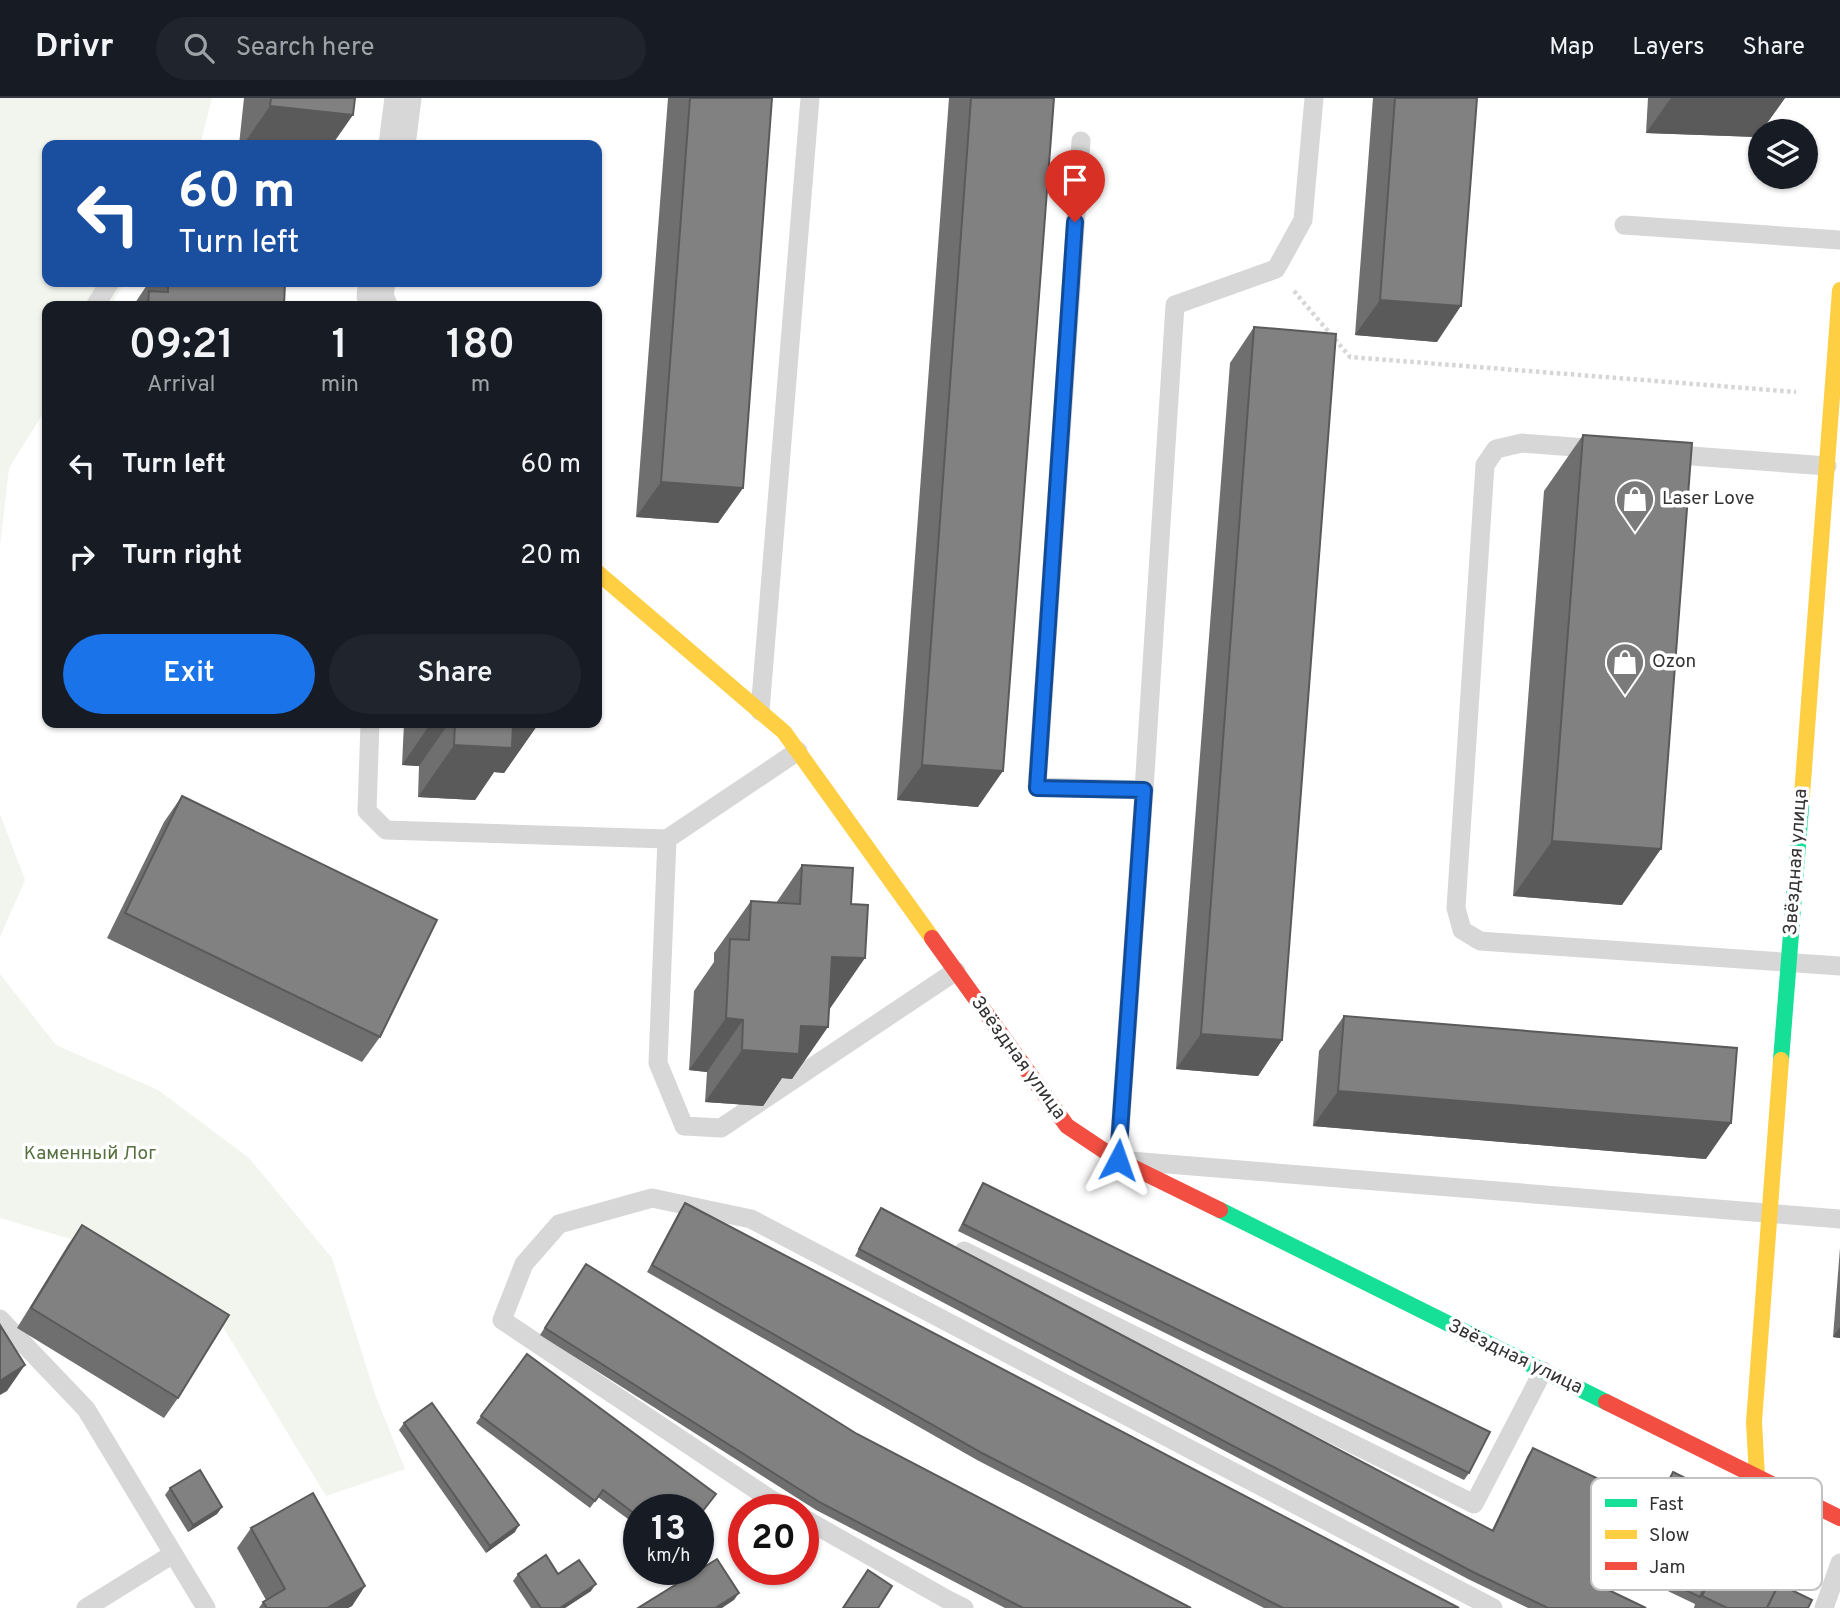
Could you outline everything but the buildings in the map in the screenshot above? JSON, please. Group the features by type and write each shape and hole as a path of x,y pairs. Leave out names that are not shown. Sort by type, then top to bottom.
{"street":[{"path":"398,140 403,98"},
{"name":"Звёздная улица","path":"602,576 784,732 1067,1126 1118,1160 1757,1477 1754,1422 1840,290"},
{"name":"Звёздная улица","path":"1822,1509 1840,1518"}],"lane":[{"path":"761,711 810,98"},
{"path":"1314,98 1303,220 1276,269 1175,304 1118,1160 1840,1219"},
{"path":"1081,141 1037,788 1144,790"},
{"path":"1624,225 1840,240"},
{"path":"1615,450 1522,443 1496,449 1485,465 1456,908 1462,930 1480,941 1840,965"},
{"path":"1641,452 1826,466"},
{"path":"370,728 367,811 386,830 667,839 798,751"},
{"path":"667,839 658,1063 684,1126 721,1128 956,971"},
{"path":"762,1494 502,1320 524,1264 558,1224 652,1198 751,1219 1493,1608"},
{"path":"964,1251 1474,1504 1543,1371"},
{"path":"0,1319 86,1409 206,1608"},
{"path":"819,1527 964,1608"},
{"path":"86,1608 173,1554"},
{"path":"1824,1608 1840,1563"}],"path":[{"path":"1276,269 1350,358 1832,394"}],"green space":[{"path":"0,98 212,98 201,140 42,140 42,287 122,287 113,301 42,301 42,415 9,468 0,546"},
{"path":"0,814 25,880 0,937"},
{"name":"Каменный Лог","path":"0,974 56,1045 158,1090 249,1158 332,1258 375,1394 405,1469 326,1496 223,1327 74,1240 0,1218"}],"traffic: fast":[{"path":"1781,1060 1802,795"},
{"path":"1220,1210 1606,1402"}],"traffic: slow":[{"path":"1802,795 1840,290"},
{"path":"602,576 784,732 932,938"},
{"path":"1757,1477 1754,1422 1781,1060"}],"traffic: jam":[{"path":"932,938 1067,1126 1118,1160 1220,1210"},
{"path":"1606,1402 1759,1478"},
{"path":"1822,1509 1840,1518"}],"place":[{"name":"Laser Love","path":"1635,533"},
{"name":"Ozon","path":"1625,696"}],"route":[{"path":"1075,222 1037,788 1144,790 1118,1160"}]}
